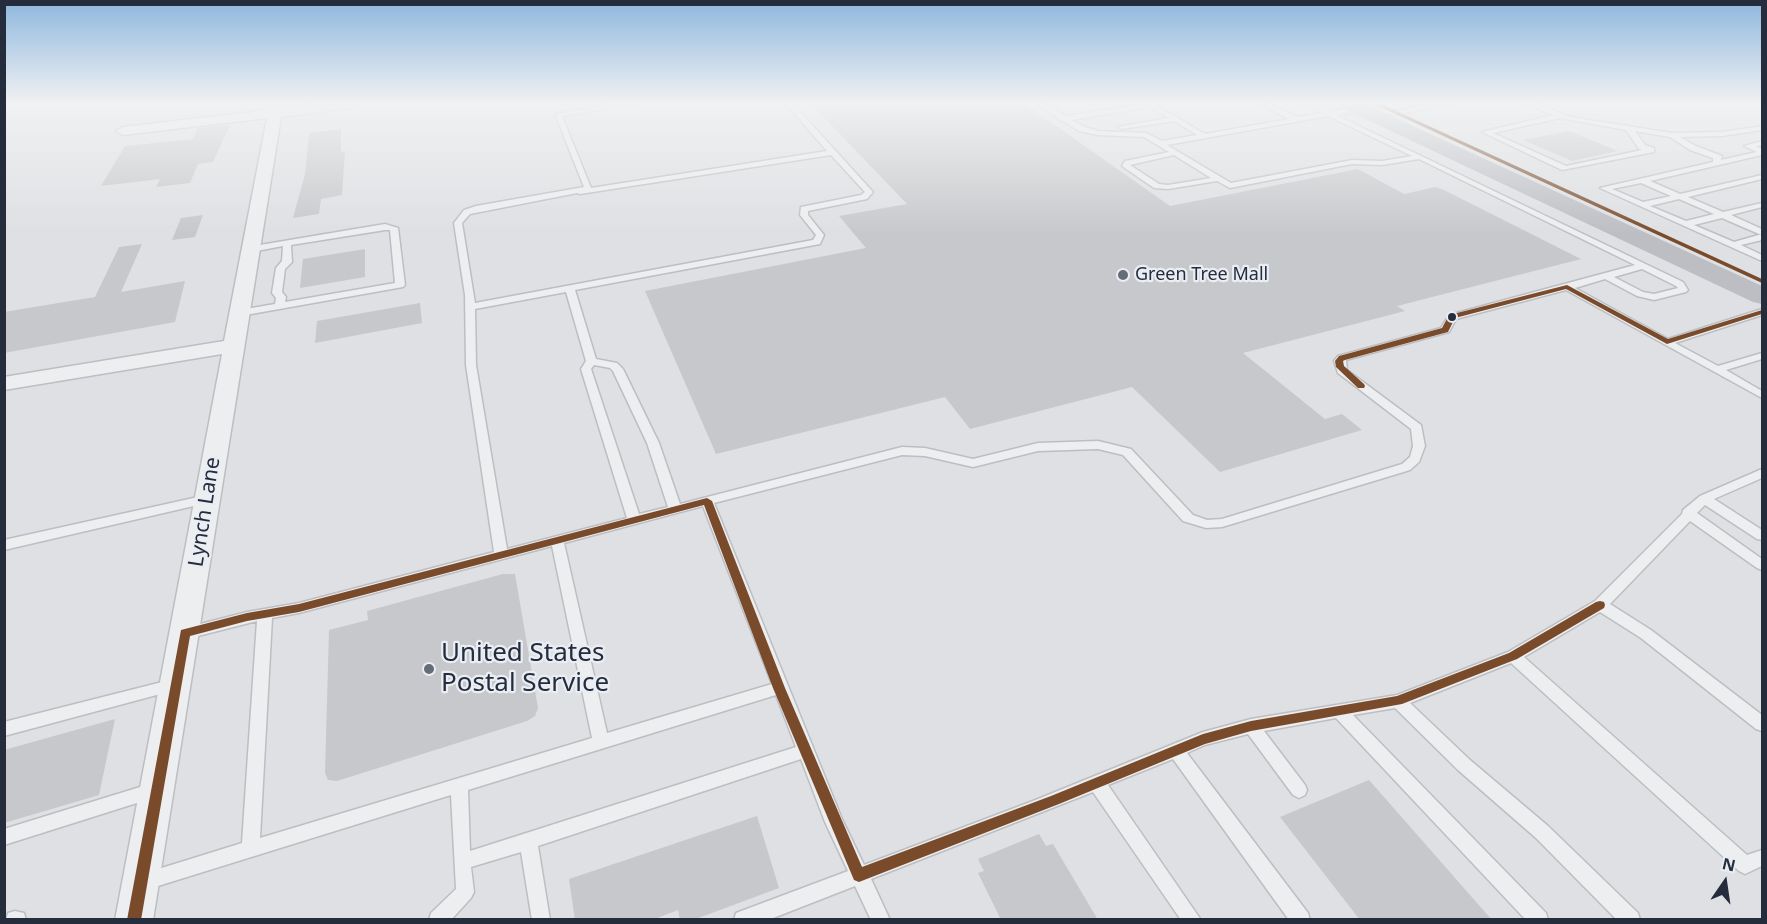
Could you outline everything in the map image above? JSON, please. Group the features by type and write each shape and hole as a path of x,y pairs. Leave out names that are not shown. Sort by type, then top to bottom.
{"main road":[{"path":"1451,147 1762,296"},
{"path":"1458,147 1762,281"}],"street":[{"name":"Lynch Lane","path":"134,920 268,147"},
{"path":"4,384 233,346"}],"lane":[{"path":"572,147 588,186 576,192"},
{"path":"470,307 817,242 820,235 804,215 804,209 868,195 867,190 828,147"},
{"path":"1165,147 1216,179 1237,186 1352,162 1382,163 1420,157"},
{"path":"1410,147 1420,157 1680,284 1683,290 1654,297 1640,294 1607,277"},
{"path":"1519,147 1565,168 1651,150 1642,147"},
{"path":"1692,147 1692,151 1719,162"},
{"path":"501,554 471,365 470,307 458,229 460,218 479,208 832,152"},
{"path":"1762,152 1604,188 1762,258"},
{"path":"1174,153 1128,163 1126,166 1157,186 1168,187 1216,179"},
{"path":"1642,205 1762,177"},
{"path":"1642,180 1762,232"},
{"path":"1686,224 1762,205"},
{"path":"240,313 400,285 394,228 385,227 251,249"},
{"path":"1733,245 1762,237"},
{"path":"280,306 281,297 277,293 281,268 286,262 287,243"},
{"path":"185,633 299,608 675,508 902,451 925,452 973,463 1038,447 1098,445 1127,452 1188,518 1206,524 1222,523 1406,467 1414,459 1419,446 1417,428 1342,371 1339,363 1342,358 1445,330 1452,317 1643,266"},
{"path":"1567,287 1762,395"},
{"path":"570,288 591,361 586,369 634,519"},
{"path":"1667,342 1762,312"},
{"path":"1716,370 1762,356"},
{"path":"591,361 618,369 653,443 675,508"},
{"path":"743,920 1203,739 1251,726 1398,701 1513,656 1600,605 1704,499 1762,473"},
{"path":"4,545 207,499"},
{"path":"1704,499 1762,536"},
{"path":"708,501 805,751 881,920"},
{"path":"1688,513 1762,565"},
{"path":"557,539 601,742"},
{"path":"1600,605 1646,634 1762,724"},
{"path":"250,850 265,614"},
{"path":"1513,656 1745,865 1762,858"},
{"path":"4,729 175,684"},
{"path":"141,883 780,688"},
{"path":"1398,701 1464,765 1542,832 1632,920"},
{"path":"1339,711 1539,920"},
{"path":"1251,726 1299,790"},
{"path":"1176,750 1301,920"},
{"path":"462,862 805,751"},
{"path":"1096,782 1192,920"},
{"path":"438,920 465,892 459,786"},
{"path":"4,837 157,790"},
{"path":"528,840 541,920"}],"building":[{"path":"124,147 220,147 213,162 198,164 190,183 156,187 160,179 101,186"},
{"path":"308,147 341,147 341,152 345,151 342,195 321,199 319,214 293,218 305,174"},
{"name":"Green Tree Mall","path":"852,147 1086,147 1170,206 1358,169 1404,194 1435,187 1444,190 1581,259 1397,306 1405,311 1243,353 1325,419 1342,414 1362,430 1220,472 1132,387 970,429 945,397 716,454 645,291 866,248 839,216 907,204"},
{"path":"1540,147 1608,147 1618,151 1572,161"},
{"path":"203,215 195,237 172,240 181,218"},
{"path":"142,244 121,292 185,281 175,322 4,353 4,312 95,297 119,247"},
{"path":"365,249 365,277 300,288 303,259"},
{"path":"420,303 422,323 315,343 317,321"},
{"name":"United States Postal Service","path":"503,574 515,574 538,708 535,716 527,721 337,781 328,780 325,773 329,630 368,620 367,611"},
{"path":"115,719 99,795 4,823 4,750"},
{"path":"1369,780 1492,920 1360,920 1280,817"},
{"path":"757,816 779,888 693,920 680,920 678,910 652,920 575,920 569,879"},
{"path":"1039,834 1046,846 1053,844 1098,920 1001,920 978,873 984,871 978,859"}],"transit line":[{"path":"1470,147 1762,281"},
{"path":"1361,386 1340,367 1339,361 1342,358 1445,330 1452,317 1567,287 1667,342 1762,312"},
{"path":"134,920 185,633 247,617 299,608 707,501 779,688 859,875 1055,800 1203,739 1251,726 1398,701 1513,656 1600,605"}],"place":[{"name":"Green Tree Mall","path":"1123,275"},
{"name":"United States Postal Service","path":"429,669"}]}
